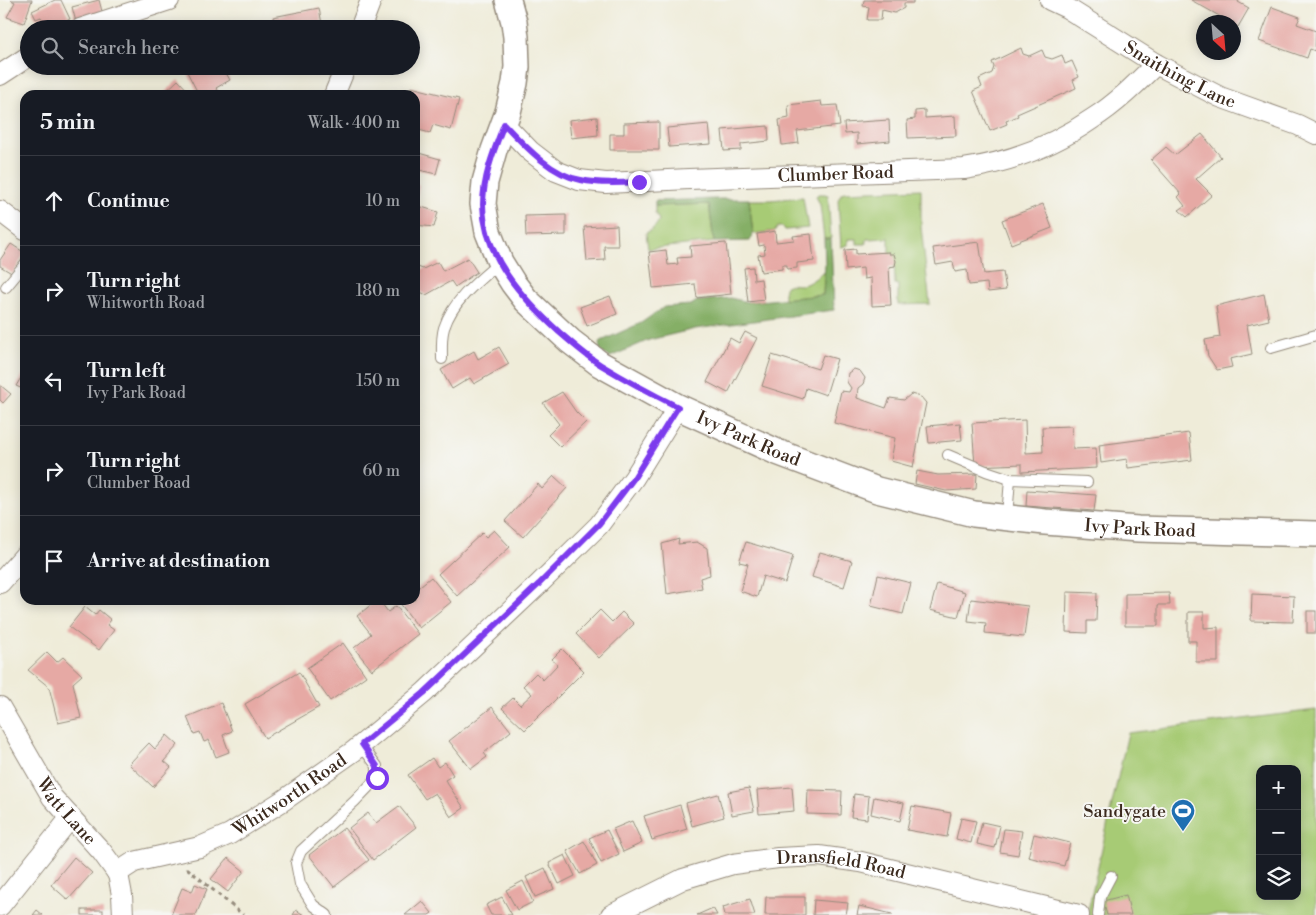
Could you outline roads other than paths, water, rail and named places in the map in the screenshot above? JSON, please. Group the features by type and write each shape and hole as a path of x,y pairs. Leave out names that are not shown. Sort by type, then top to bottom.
{"street":[{"path":"108,20 169,0"},
{"path":"363,20 371,0"},
{"name":"Ivy Park Road","path":"508,0 516,38 516,68 508,112 485,182 483,204 488,232 500,262 526,300 570,341 600,364 678,407 777,452 877,490 974,514 1138,529 1316,534"},
{"name":"Snaithing Lane","path":"1050,0 1067,8 1156,64 1220,97 1298,125 1316,134"},
{"path":"0,75 20,62"},
{"name":"Clumber Road","path":"504,124 530,150 556,171 579,180 606,183 964,169 989,165 1013,158 1039,149 1063,137 1100,114 1128,92 1156,64"},
{"path":"336,90 342,75"},
{"path":"0,211 20,226"},
{"name":"Whitworth Road","path":"117,873 134,862 200,848 230,834 284,800 362,744 424,693 599,524 634,478 678,407"},
{"path":"0,583 20,561"},
{"name":"Watt Lane","path":"0,707 52,797 102,852 117,873 122,895 123,915"},
{"path":"0,906 71,817"},
{"name":"Dransfield Road","path":"611,915 642,908 682,879 733,864 778,858 819,856 861,862 1078,915"}],"lane":[{"path":"442,359 444,328 457,304 473,285 500,262"},
{"path":"6,287 20,270"},
{"path":"1271,348 1316,335"},
{"path":"948,455 986,471 1010,478 1087,482"},
{"path":"1007,518 1010,478"},
{"path":"327,915 313,905 300,884 296,863 301,851 377,778 377,766 362,744"},
{"path":"1098,915 1100,897 1111,876"}],"place":[{"name":"Sandygate","path":"1183,832"}]}
